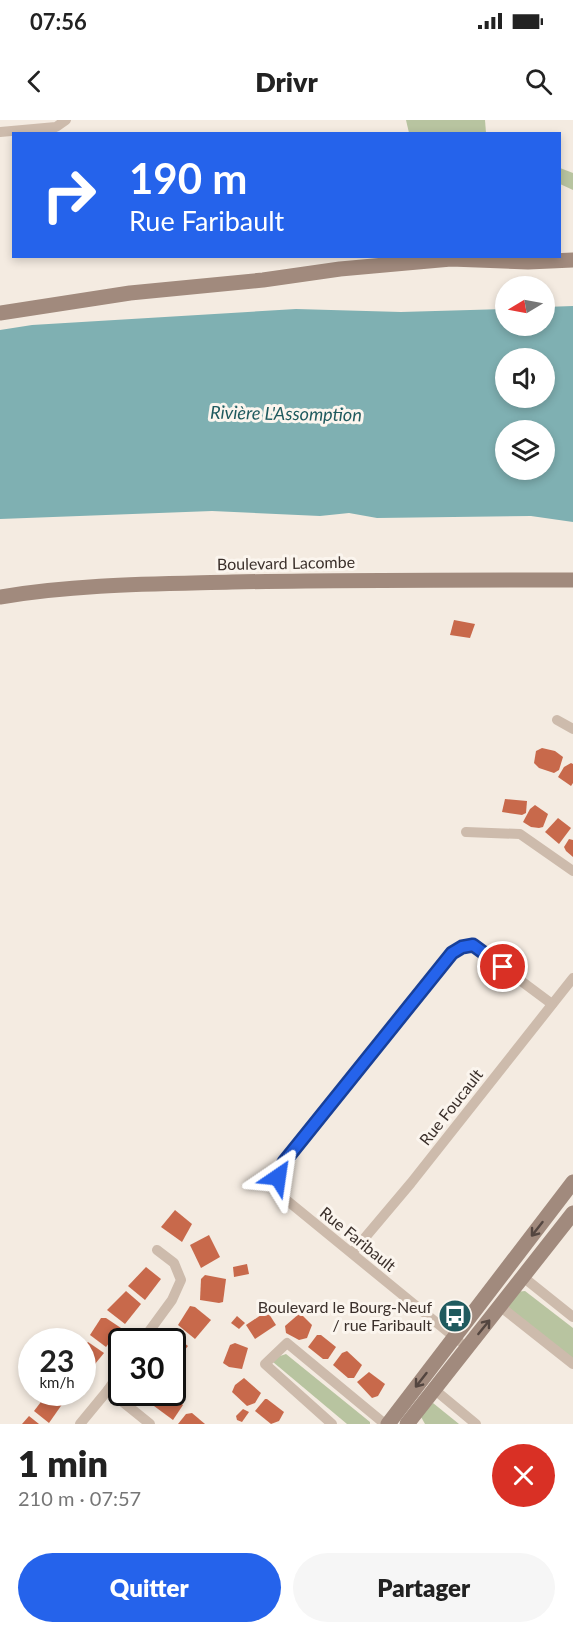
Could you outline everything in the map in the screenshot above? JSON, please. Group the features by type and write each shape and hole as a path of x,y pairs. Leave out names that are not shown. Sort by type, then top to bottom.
{"street":[{"path":"0,132 56,127 66,120"},
{"path":"0,313 130,293 263,280 340,269 451,260 528,262 573,260"},
{"name":"Boulevard Lacombe","path":"0,597 112,585 357,580 573,580"},
{"path":"557,720 573,729"},
{"path":"466,832 520,834 573,871"},
{"name":"Rue Faribault","path":"468,1348 284,1198 278,1191 276,1183 284,1162 452,953 462,947 473,945 552,1004"},
{"name":"Rue Foucault","path":"352,1253 411,1183 573,978"},
{"path":"332,1424 265,1364 287,1343 387,1424 573,1182"},
{"path":"413,1422 450,1369 573,1213"},
{"path":"152,1328 172,1300 181,1280 174,1263 158,1250"},
{"path":"523,1277 573,1317"},
{"path":"501,1307 573,1364"},
{"path":"80,1424 108,1390"},
{"path":"435,1390 476,1424"},
{"path":"128,1406 150,1424"}],"green space":[{"path":"406,120 485,120 486,132 409,132"},
{"path":"561,168 573,173 573,190 561,184"},
{"path":"525,1291 573,1328 573,1359 509,1308 509,1299 516,1292"},
{"path":"286,1354 370,1424 347,1424 273,1362 277,1357"},
{"path":"433,1403 459,1424 425,1424 420,1415"}],"water":[{"name":"Rivière L'Assomption","path":"573,306 573,522 531,516 377,518 349,513 320,516 212,511 0,519 0,330 32,325 296,309 401,312 495,309 495,336 555,336 555,307"}],"building":[{"path":"454,620 475,624 470,638 450,635"},
{"path":"542,748 555,751 563,757 559,770 554,773 539,768 534,763 536,751"},
{"path":"573,764 573,783 571,786 558,777 564,767"},
{"path":"505,799 527,801 526,813 522,815 502,812"},
{"path":"535,805 548,814 543,827 531,827 523,822"},
{"path":"558,818 571,828 559,844 545,832"},
{"path":"569,839 573,840 573,857 564,847"},
{"path":"175,1210 192,1224 182,1242 161,1227"},
{"path":"209,1235 220,1257 201,1268 190,1245"},
{"path":"247,1264 249,1274 234,1277 233,1267"},
{"path":"146,1267 161,1279 145,1300 128,1286"},
{"path":"205,1275 226,1279 223,1302 200,1300 201,1279"},
{"path":"126,1291 141,1304 125,1324 107,1310"},
{"path":"190,1306 195,1307 211,1320 195,1339 186,1332 186,1328 178,1325"},
{"path":"264,1313 269,1314 276,1325 255,1339 246,1325"},
{"path":"300,1313 312,1325 307,1338 299,1340 286,1333 285,1326"},
{"path":"237,1316 245,1323 239,1329 231,1323"},
{"path":"101,1318 106,1318 121,1328 108,1328 106,1347 96,1340 95,1328"},
{"path":"317,1335 321,1335 336,1347 328,1359 323,1359 308,1347"},
{"path":"235,1343 248,1348 242,1369 229,1367 223,1363 230,1345"},
{"path":"96,1348 104,1353 96,1363"},
{"path":"347,1351 362,1365 354,1378 348,1378 333,1365 342,1353"},
{"path":"369,1372 385,1384 378,1396 372,1398 357,1382"},
{"path":"244,1378 261,1393 255,1403 247,1406 232,1392 235,1385"},
{"path":"265,1399 284,1412 279,1421 271,1424 255,1411"},
{"path":"38,1406 61,1406 49,1423 34,1411"},
{"path":"154,1406 182,1406 173,1420"},
{"path":"243,1409 249,1412 242,1422 237,1420 236,1416"},
{"path":"192,1413 205,1424 178,1424 186,1414"},
{"path":"29,1416 39,1424 22,1424"}],"place":[{"name":"Boulevard le Bourg-Neuf / rue Faribault","path":"455,1316"}],"route":[{"path":"278,1177 284,1162 452,953 462,947 473,945 503,967"}]}
